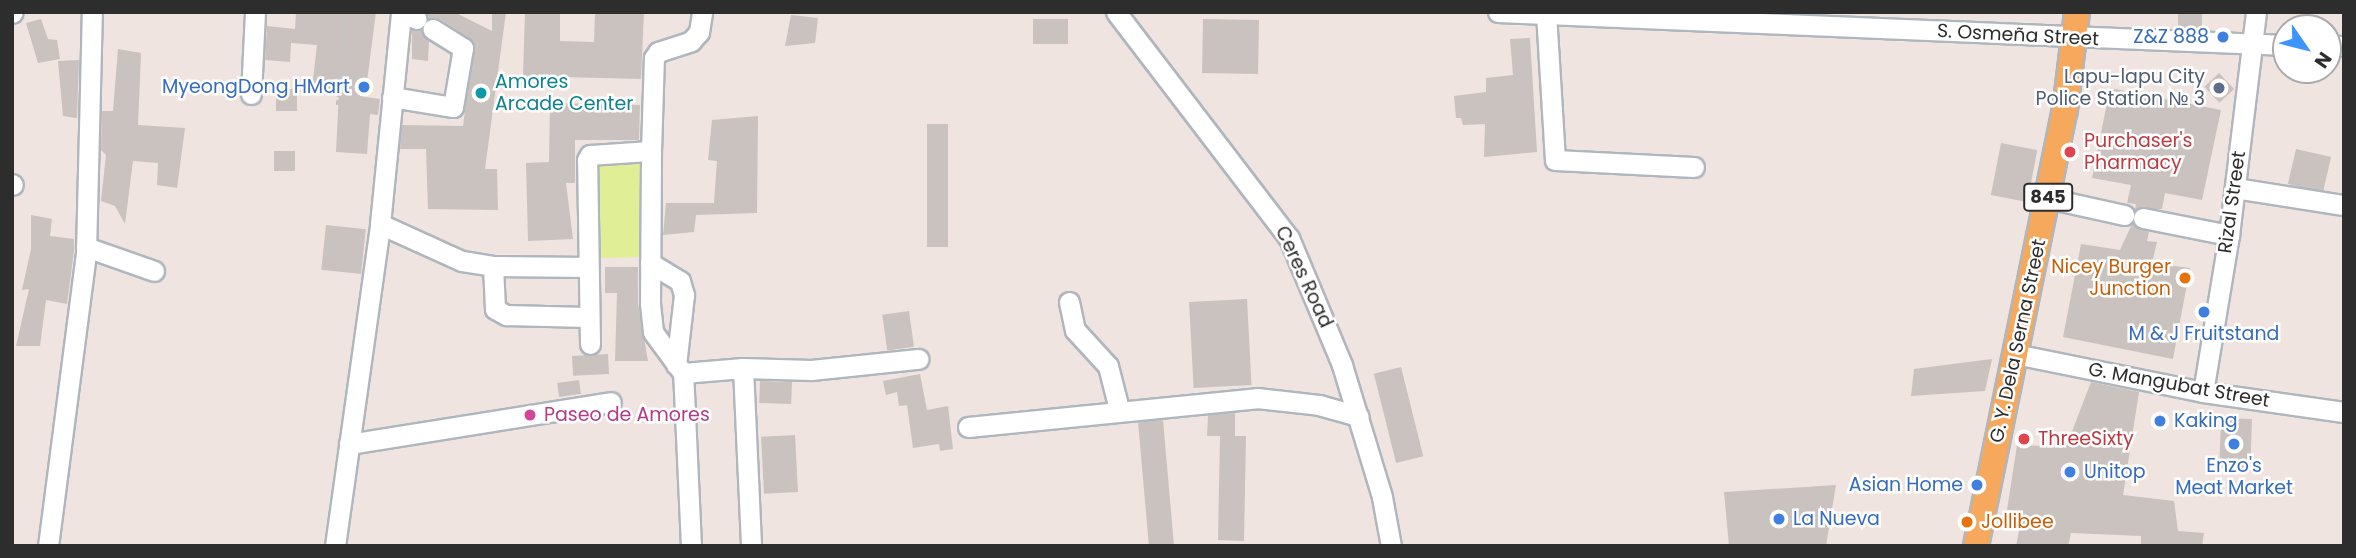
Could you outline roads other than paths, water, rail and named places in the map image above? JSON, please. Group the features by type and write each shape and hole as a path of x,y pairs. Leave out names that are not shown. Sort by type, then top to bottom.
{"main road":[{"name":"G. Y. Dela Serna Street","path":"1976,546 2048,198 2077,12"}],"street":[{"path":"48,546 86,247 92,12"},
{"path":"251,94 255,12"},
{"path":"679,369 653,332 650,263 654,58 658,52 691,41 699,32 702,12"},
{"name":"Ceres Road","path":"1116,12 1289,239 1327,323 1358,416 1391,546"},
{"name":"S. Osmeña Street","path":"1498,12 1812,18 2073,39 2272,45"},
{"name":"Rizal Street","path":"2203,392 2229,236 2256,12"},
{"path":"1546,13 1555,160 1694,167"},
{"path":"335,546 380,224 392,97 417,20 463,48 453,107 392,97"},
{"path":"590,344 587,317 587,160 590,155 651,151"},
{"path":"2235,188 2344,205"},
{"path":"2048,198 2229,236"},
{"path":"380,224 453,258 493,266 588,267"},
{"path":"86,247 109,252 128,265 154,271"},
{"path":"650,263 680,281 684,295 679,369 691,546"},
{"path":"493,266 495,309 506,315 587,317"},
{"path":"1069,302 1075,330 1108,366 1119,409"},
{"name":"G. Mangubat Street","path":"2015,354 2203,392 2344,412"},
{"path":"679,369 811,370 918,359"},
{"path":"743,368 751,546"},
{"path":"968,427 1054,420 1119,409 1273,398 1358,416"},
{"path":"349,444 611,402"}],"place":[{"name":"Z&Z 888","path":"2223,37"},
{"name":"MyeongDong HMart","path":"364,87"},
{"name":"Lapu-lapu City Police Station № 3","path":"2219,88"},
{"name":"Amores Arcade Center","path":"481,93"},
{"name":"Purchaser's Pharmacy","path":"2070,152"},
{"name":"Nicey Burger Junction","path":"2185,278"},
{"name":"M & J Fruitstand","path":"2204,312"},
{"name":"Paseo de Amores","path":"530,415"},
{"name":"Kaking","path":"2160,421"},
{"name":"ThreeSixty","path":"2024,439"},
{"name":"Enzo's Meat Market","path":"2234,444"},
{"name":"Unitop","path":"2070,472"},
{"name":"Asian Home","path":"1977,485"},
{"name":"La Nueva","path":"1779,519"},
{"name":"Jollibee","path":"1967,522"}]}
